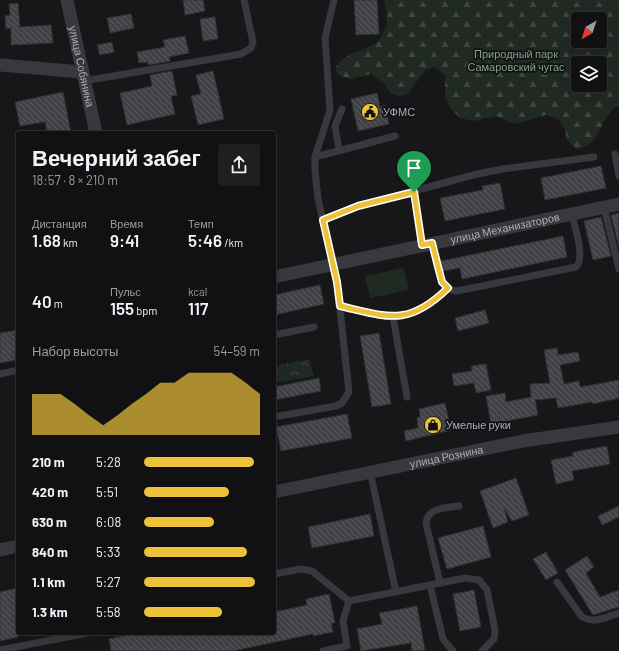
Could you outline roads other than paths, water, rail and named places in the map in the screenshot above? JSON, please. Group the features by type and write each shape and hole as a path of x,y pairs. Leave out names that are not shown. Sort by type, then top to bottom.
{"street":[{"name":"улица Собянина","path":"66,0 96,131"},
{"path":"0,65 83,77"},
{"name":"улица Механизаторов","path":"276,277 619,204"},
{"name":"улица Рознина","path":"276,492 370,471 523,441 619,427"},
{"path":"0,550 16,546"}],"lane":[{"path":"83,77 214,60 246,52 251,48 253,42 244,0"},
{"path":"279,416 336,406 347,398 349,384 334,265 315,182 315,157 330,110 325,38 334,0"},
{"path":"339,150 335,126 342,109"},
{"path":"315,157 395,136"},
{"path":"615,154 619,174"},
{"path":"323,220 358,206 503,169 594,157"},
{"path":"414,192 427,244 442,282 448,288 457,291 576,267 579,264 581,257 572,214"},
{"path":"604,207 619,269"},
{"path":"340,306 393,317 408,314 423,308 437,299 448,288"},
{"path":"393,317 407,397"},
{"path":"276,335 314,327"},
{"path":"0,374 16,370"},
{"path":"370,471 396,592"},
{"path":"440,583 426,523 427,517 429,513 433,511 459,506"},
{"path":"276,574 301,569 312,571 349,601 472,577 484,584 487,590 495,630 494,639 482,651"},
{"path":"557,582 582,617 594,621 619,613"},
{"path":"430,585 443,639 453,651"},
{"path":"323,651 348,648 343,621 349,601"},
{"path":"0,650 78,635"}],"place":[{"name":"УФМС","path":"370,112"},
{"name":"Умелые руки","path":"433,425"}],"park label":[{"name":"Природный парк Самаровский чугас","path":"516,60"}]}
